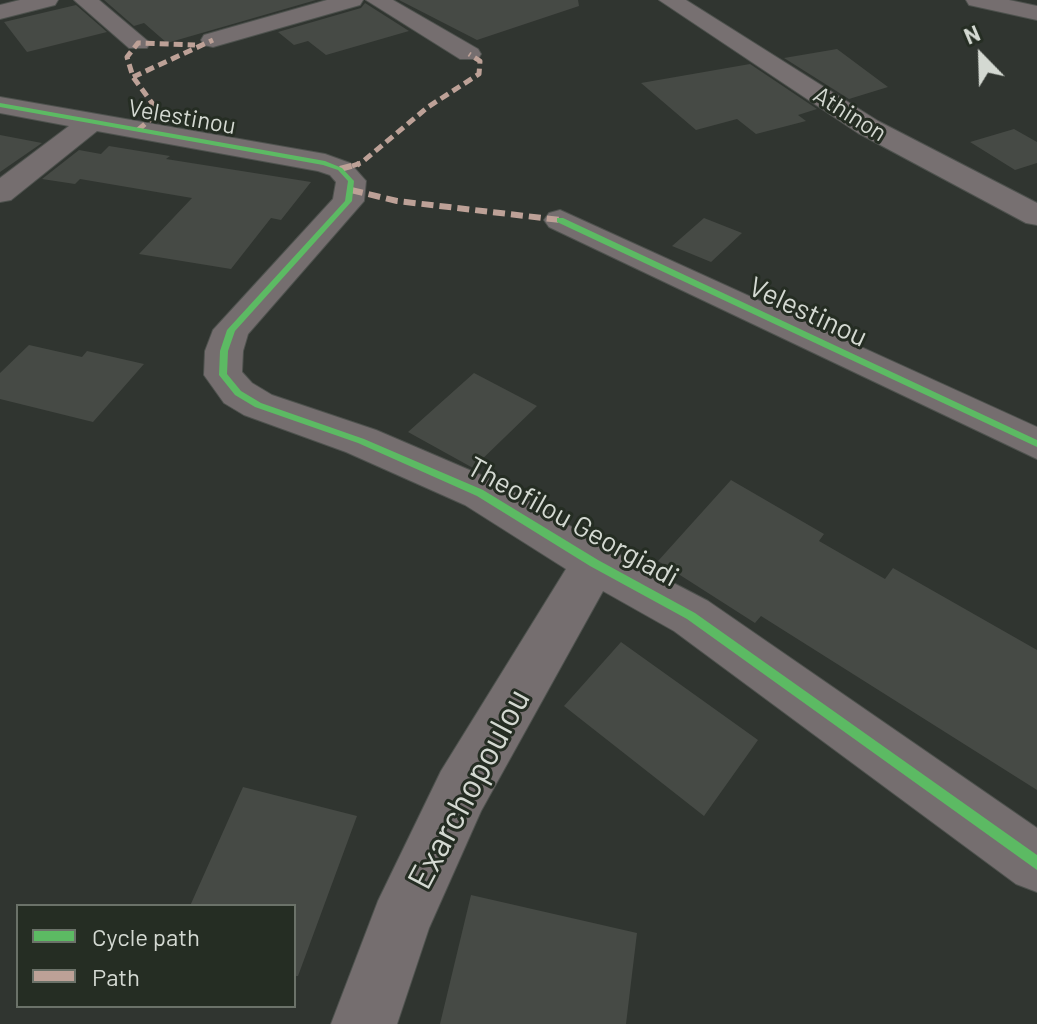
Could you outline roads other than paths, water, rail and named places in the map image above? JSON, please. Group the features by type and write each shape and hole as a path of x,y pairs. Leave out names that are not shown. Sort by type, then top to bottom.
{"street":[{"path":"0,12 47,0"},
{"path":"85,0 138,43"},
{"path":"213,40 352,0"},
{"path":"377,0 469,54"},
{"name":"Athinon","path":"670,0 868,127 1037,216"},
{"path":"977,0 1030,11"},
{"name":"Velestinou","path":"0,105 325,163 340,169 351,181"},
{"path":"0,193 92,121"},
{"name":"Theofilou Georgiadi","path":"351,181 348,201 231,330 224,351 223,375 238,393 258,405 361,441 480,493 594,563 691,616 1037,863"},
{"name":"Velestinou","path":"560,220 1037,444"},
{"name":"Exarchopoulou","path":"364,1024 400,923 461,791 594,563"}]}
